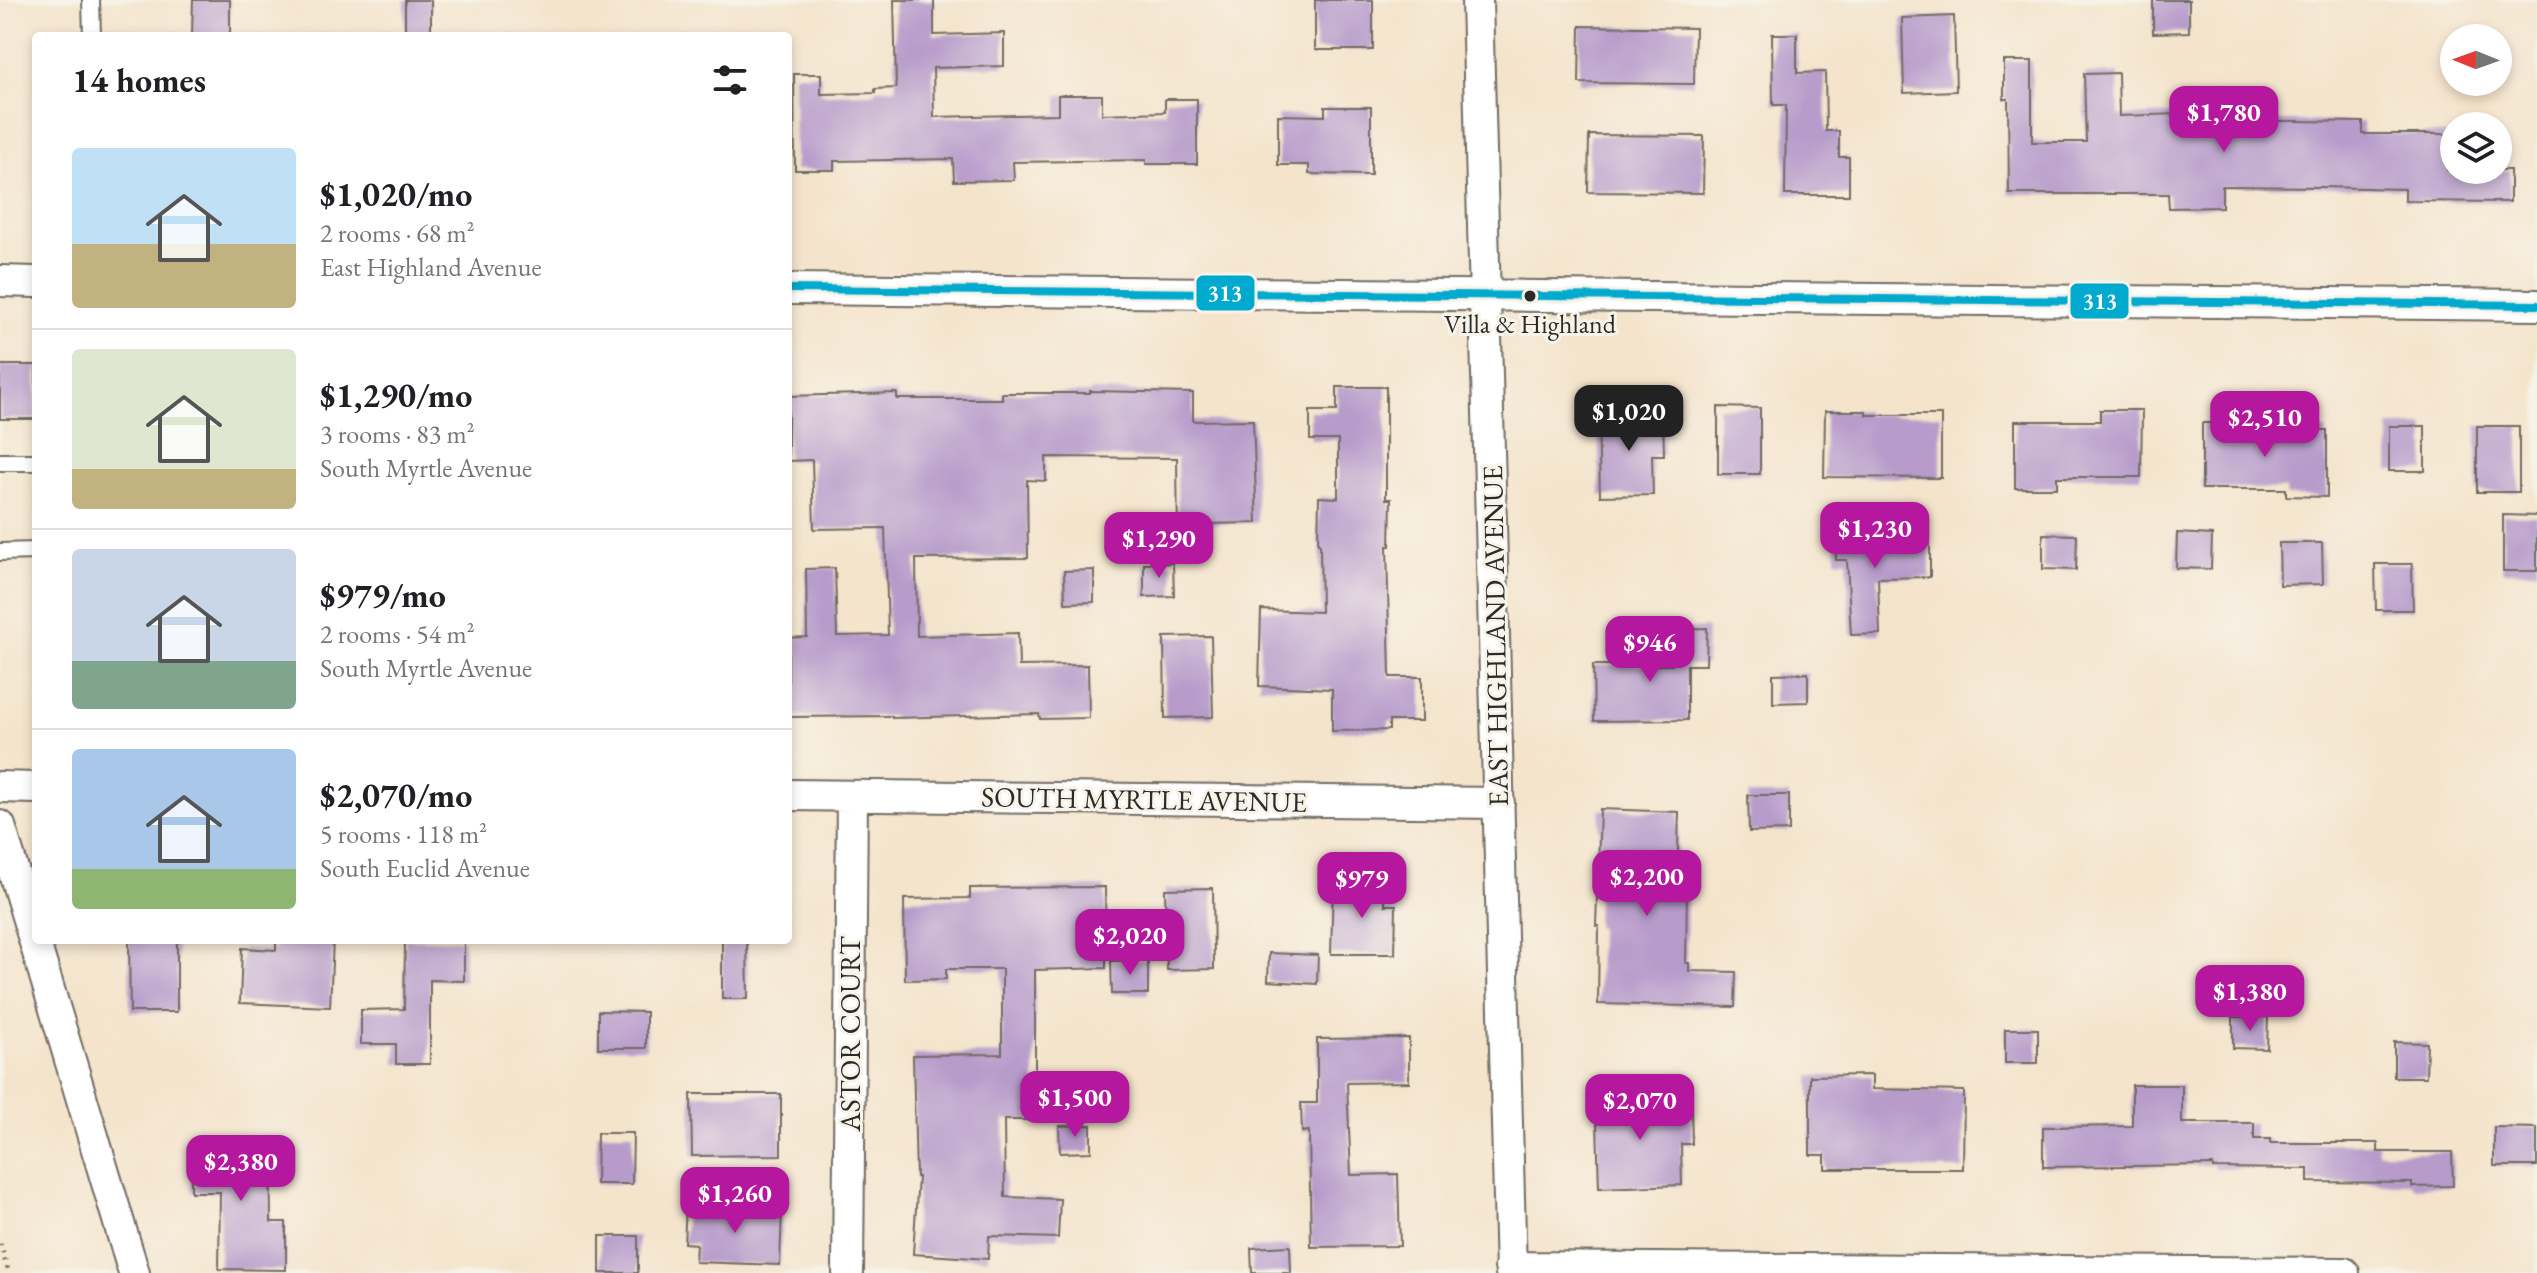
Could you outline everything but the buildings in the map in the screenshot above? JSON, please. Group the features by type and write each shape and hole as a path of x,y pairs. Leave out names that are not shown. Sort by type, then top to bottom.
{"street":[{"name":"EAST HIGHLAND AVENUE","path":"1477,0 1510,1270"},
{"path":"0,281 32,282"},
{"path":"792,289 2537,305"},
{"path":"0,787 32,788"},
{"name":"SOUTH MYRTLE AVENUE","path":"792,795 1499,803"},
{"name":"ASTOR COURT","path":"848,1273 852,796"},
{"path":"0,826 32,933"},
{"path":"35,944 134,1273"},
{"path":"1510,1270 2344,1273"}],"lane":[{"path":"91,0 92,32"},
{"path":"0,462 32,462"},
{"path":"0,552 32,551"}],"path":[{"path":"0,1244 9,1273"}],"transit line":[{"name":"313","path":"792,289 2537,305"}],"place":[{"name":"Villa & Highland","path":"1530,296"}]}
